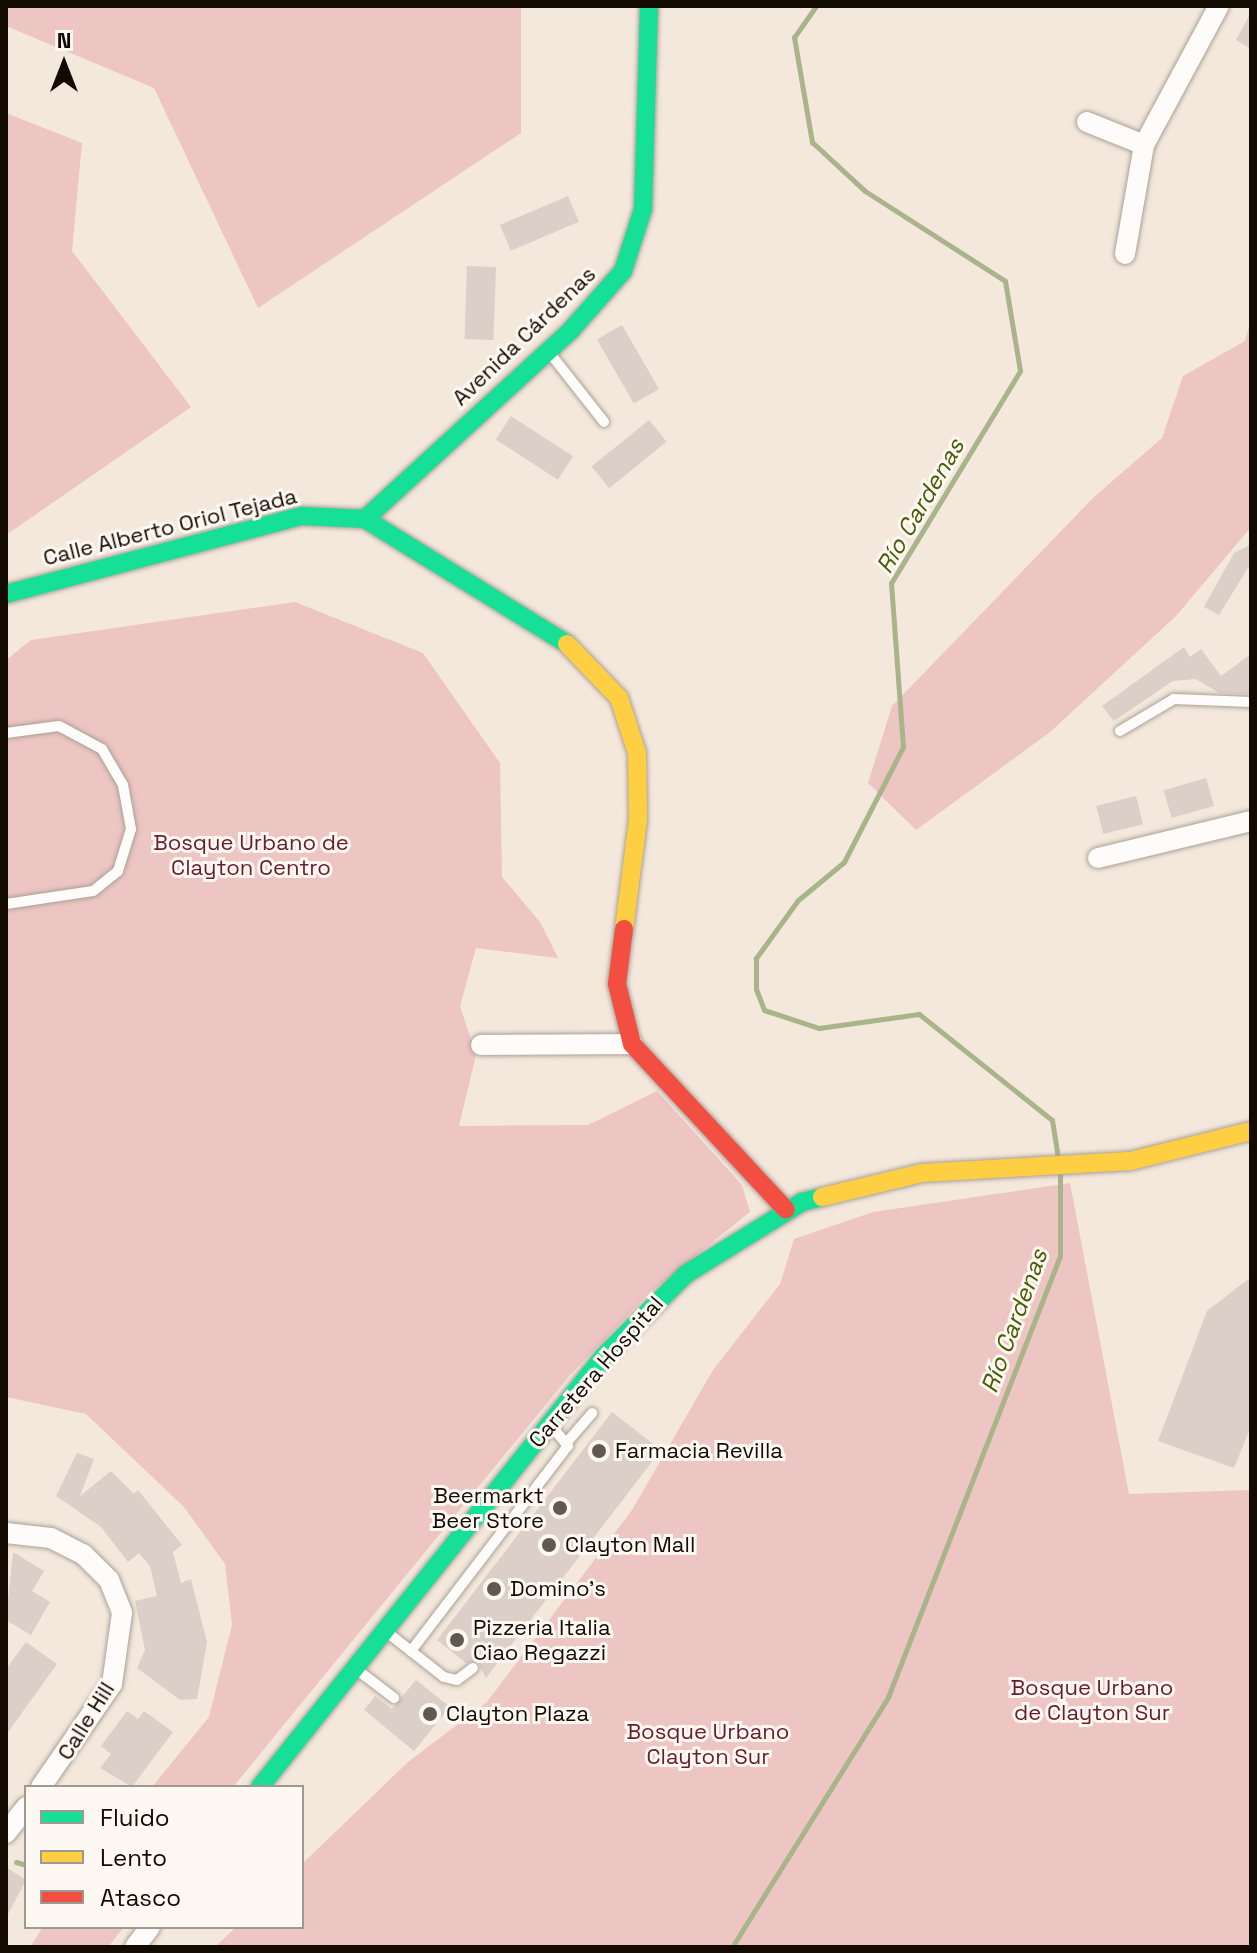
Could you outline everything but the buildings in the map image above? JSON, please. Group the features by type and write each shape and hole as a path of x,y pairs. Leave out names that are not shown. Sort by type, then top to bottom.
{"street":[{"name":"Avenida Cárdenas","path":"365,519 548,350 614,284 635,238 646,170 649,6"},
{"path":"1125,254 1144,145 1219,6"},
{"path":"1087,122 1144,145"},
{"name":"Calle Alberto Oriol Tejada","path":"6,594 302,516 365,519 559,635 619,698 638,772 617,984 632,1044"},
{"path":"1098,858 1251,821"},
{"path":"481,1045 632,1044 758,1173 786,1210"},
{"name":"Carretera Hospital","path":"262,1785 548,1423 653,1304 751,1231 786,1210 822,1195 922,1173 1018,1172 1130,1161 1251,1131"},
{"path":"758,1173 787,1190 822,1195"},
{"path":"751,1231 762,1207 758,1173"},
{"name":"Calle Hill","path":"6,1533 51,1538 83,1554 109,1580 122,1613 112,1684 42,1785"},
{"path":"6,1833 24,1810"},
{"path":"135,1947 148,1929"}],"lane":[{"path":"548,350 604,422"},
{"path":"1120,731 1174,699 1251,702"},
{"path":"6,733 59,726 102,749 123,785 131,829 118,871 93,891 6,904"},
{"path":"411,1651 592,1413"},
{"path":"548,1423 568,1441"},
{"path":"385,1630 451,1680 473,1668"},
{"path":"354,1668 394,1698"}],"green space":[{"path":"6,6 521,6 521,133 258,308 154,88 6,26"},
{"path":"6,113 82,143 72,251 191,407 6,535"},
{"path":"1251,319 1251,527 1176,616 1049,733 916,830 868,783 892,706 1094,497 1162,438 1183,376 1245,341"},
{"name":"Bosque Urbano de Clayton Centro","path":"295,602 423,653 500,763 502,877 540,922 558,958 476,948 460,1006 476,1055 459,1126 588,1125 657,1091 742,1185 750,1212 649,1293 570,1375 235,1785 154,1785 209,1717 232,1625 225,1564 184,1507 86,1414 6,1397 6,660 31,640"},
{"name":"Bosque Urbano Clayton Sur","path":"1070,1183 1129,1494 1251,1490 1251,1947 215,1947 234,1929 304,1929 304,1862 408,1762 487,1702 632,1510 713,1370 780,1284 794,1239 873,1212"},
{"path":"42,1929 122,1929 108,1947 30,1947"}],"waterway":[{"name":"Río Cardenas","path":"816,6 794,37 812,142 865,191 1005,281 1020,371 891,583 903,747 844,862 798,900 756,958 756,989 764,1010 819,1028 919,1014 1052,1120 1058,1157"},
{"name":"Río Cardenas","path":"732,1947 888,1697 1060,1256 1060,1175"},
{"path":"16,1862 24,1864"}],"traffic: fast":[{"path":"365,519 571,330 623,271 643,209 649,6"},
{"path":"6,594 302,516 365,519 567,644"},
{"path":"262,1785 604,1356 686,1274 802,1202 822,1197"}],"traffic: slow":[{"path":"567,644 619,698 637,753 638,820 624,929"},
{"path":"822,1197 922,1173 1130,1161 1251,1131"}],"traffic: jam":[{"path":"624,929 617,984 632,1044 786,1210"}],"place":[{"name":"Farmacia Revilla","path":"599,1451"},
{"name":"Beermarkt Beer Store","path":"560,1508"},
{"name":"Clayton Mall","path":"549,1545"},
{"name":"Domino's","path":"494,1589"},
{"name":"Pizzeria Italia Ciao Regazzi","path":"457,1640"},
{"name":"Clayton Plaza","path":"430,1714"}],"park label":[{"name":"Bosque Urbano de Clayton Sur","path":"1092,1700"}]}
